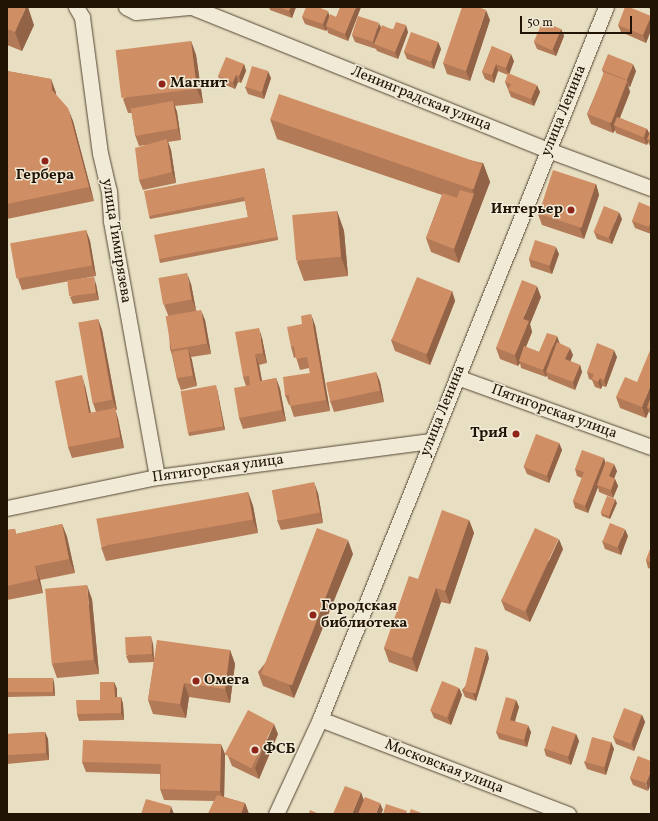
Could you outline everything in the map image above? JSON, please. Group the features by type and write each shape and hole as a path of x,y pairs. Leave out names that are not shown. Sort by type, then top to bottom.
{"street":[{"name":"улица Тимирязева","path":"76,7 82,17 100,153 109,192 111,221 157,477"},
{"path":"126,7 136,12 189,7"},
{"name":"Ленинградская улица","path":"192,7 548,150 651,188"},
{"name":"улица Ленина","path":"276,814 320,719 606,7"},
{"name":"Пятигорская улица","path":"457,377 651,447"},
{"name":"Пятигорская улица","path":"7,508 157,477 431,441"},
{"name":"Московская улица","path":"320,719 568,814"}],"building":[{"path":"7,7 26,7 15,32 7,29"},
{"path":"278,7 291,7 289,11"},
{"path":"306,7 318,7 328,11 323,24 302,17"},
{"path":"340,7 356,7 345,34 326,26 330,14 336,17"},
{"path":"462,7 478,7 486,10 466,71 443,63"},
{"path":"625,7 629,7 651,16 643,35 618,25"},
{"path":"358,16 379,23 373,42 352,35"},
{"path":"543,21 561,29 552,50 534,42"},
{"path":"396,22 406,25 395,52 374,44 382,25 393,30"},
{"path":"411,32 438,42 431,62 404,52"},
{"name":"Магнит","path":"191,41 197,89 121,98 116,50"},
{"path":"492,46 511,54 506,68 496,64 492,75 482,72"},
{"path":"608,54 633,64 627,80 602,70"},
{"path":"226,57 244,64 239,76 236,75 233,82 218,76"},
{"path":"252,66 268,71 262,92 246,87"},
{"name":"Гербера","path":"7,71 51,79 52,90 68,108 89,187 7,204"},
{"path":"604,72 627,81 611,123 588,114"},
{"path":"508,73 537,85 531,99 508,90 511,84 505,82"},
{"path":"279,94 482,164 473,190 270,120"},
{"path":"173,101 178,129 136,136 131,108"},
{"path":"617,117 647,129 643,137 614,125"},
{"path":"651,129 651,140 647,139"},
{"path":"167,139 172,172 139,180 135,148"},
{"path":"264,168 277,237 159,259 154,235 248,217 244,197 149,216 144,191"},
{"name":"Интерьер","path":"553,170 596,184 582,228 539,214"},
{"path":"460,190 474,194 454,249 426,238 443,193 457,198"},
{"path":"639,202 651,207 651,220 649,227 632,221"},
{"path":"604,206 619,212 608,238 594,232"},
{"path":"337,211 341,257 296,261 292,215"},
{"path":"86,230 92,265 16,279 10,243"},
{"path":"535,240 556,247 550,266 529,259"},
{"path":"187,273 192,300 163,305 158,278"},
{"path":"94,277 96,293 69,296 67,280"},
{"path":"417,277 452,291 427,354 392,340"},
{"path":"522,280 537,286 523,319 529,321 515,355 496,348"},
{"path":"201,310 207,343 171,350 166,316"},
{"path":"311,314 326,400 290,406 289,395 285,395 283,377 310,373 307,357 296,359 294,346 291,347 287,327 302,324 301,316"},
{"path":"98,319 112,400 93,403 78,322"},
{"path":"259,328 263,353 255,354 260,381 276,378 282,410 239,418 234,388 250,385 249,376 243,377 235,332"},
{"path":"547,333 557,336 543,370 519,361 524,346 539,352"},
{"path":"557,342 570,348 565,359 580,365 573,382 546,372"},
{"path":"597,343 614,350 604,380 600,378 598,382 592,379 594,374 587,372"},
{"path":"651,348 651,384 642,407 616,397 625,377 637,382"},
{"path":"188,349 193,376 177,378 172,352"},
{"path":"376,372 380,391 330,401 326,383"},
{"path":"82,375 89,413 115,408 120,437 68,447 55,381"},
{"path":"216,385 223,426 188,433 181,391"},
{"path":"651,397 651,408 647,407"},
{"path":"536,434 559,443 547,476 523,467"},
{"path":"582,450 604,458 585,506 573,501 584,472 575,469"},
{"path":"606,461 614,464 609,476 615,479 611,490 597,485"},
{"path":"314,482 320,512 278,521 272,490"},
{"path":"248,492 253,520 101,546 96,519"},
{"path":"607,496 615,499 609,516 601,513"},
{"path":"442,510 469,520 445,591 436,588 412,658 384,648 409,576 418,579"},
{"path":"610,523 625,529 617,548 603,542"},
{"path":"62,524 69,559 35,566 38,579 7,586 7,530 15,529 16,534"},
{"path":"317,528 348,540 292,685 261,674"},
{"path":"535,528 559,539 525,611 501,601"},
{"path":"651,547 651,563 646,560"},
{"path":"87,585 94,660 52,663 45,589"},
{"path":"151,636 152,654 126,655 125,637"},
{"name":"Омега","path":"157,640 230,650 225,689 184,683 180,704 148,700"},
{"path":"475,647 487,650 476,694 464,691"},
{"path":"7,678 53,678 53,692 7,692"},
{"path":"442,681 459,688 447,717 430,711"},
{"path":"100,682 114,682 115,697 121,697 121,713 77,714 76,700 100,700"},
{"path":"506,697 516,700 510,720 528,725 524,740 496,732"},
{"path":"624,708 642,715 631,744 613,737"},
{"path":"248,710 274,724 251,768 225,754"},
{"path":"552,726 576,734 568,757 545,749"},
{"path":"45,732 46,753 8,755 7,734"},
{"path":"592,737 611,742 605,767 585,762"},
{"path":"83,740 221,744 220,791 160,789 161,764 82,762"},
{"path":"638,756 651,761 651,770 646,783 630,778"},
{"path":"345,786 361,792 352,814 333,814"},
{"path":"217,795 245,803 241,814 208,814"},
{"path":"365,797 380,803 376,814 358,814"},
{"path":"146,799 171,806 169,814 141,814"},
{"path":"386,804 407,811 406,814 383,814"},
{"path":"411,809 424,814 409,814"},
{"path":"310,810 319,814 309,814"}],"place":[{"name":"Магнит","path":"162,84"},
{"name":"Гербера","path":"45,161"},
{"name":"Интерьер","path":"571,210"},
{"name":"ТриЯ","path":"516,434"},
{"name":"Городская библиотека","path":"313,615"},
{"name":"Омега","path":"196,681"},
{"name":"ФСБ","path":"255,750"}]}
